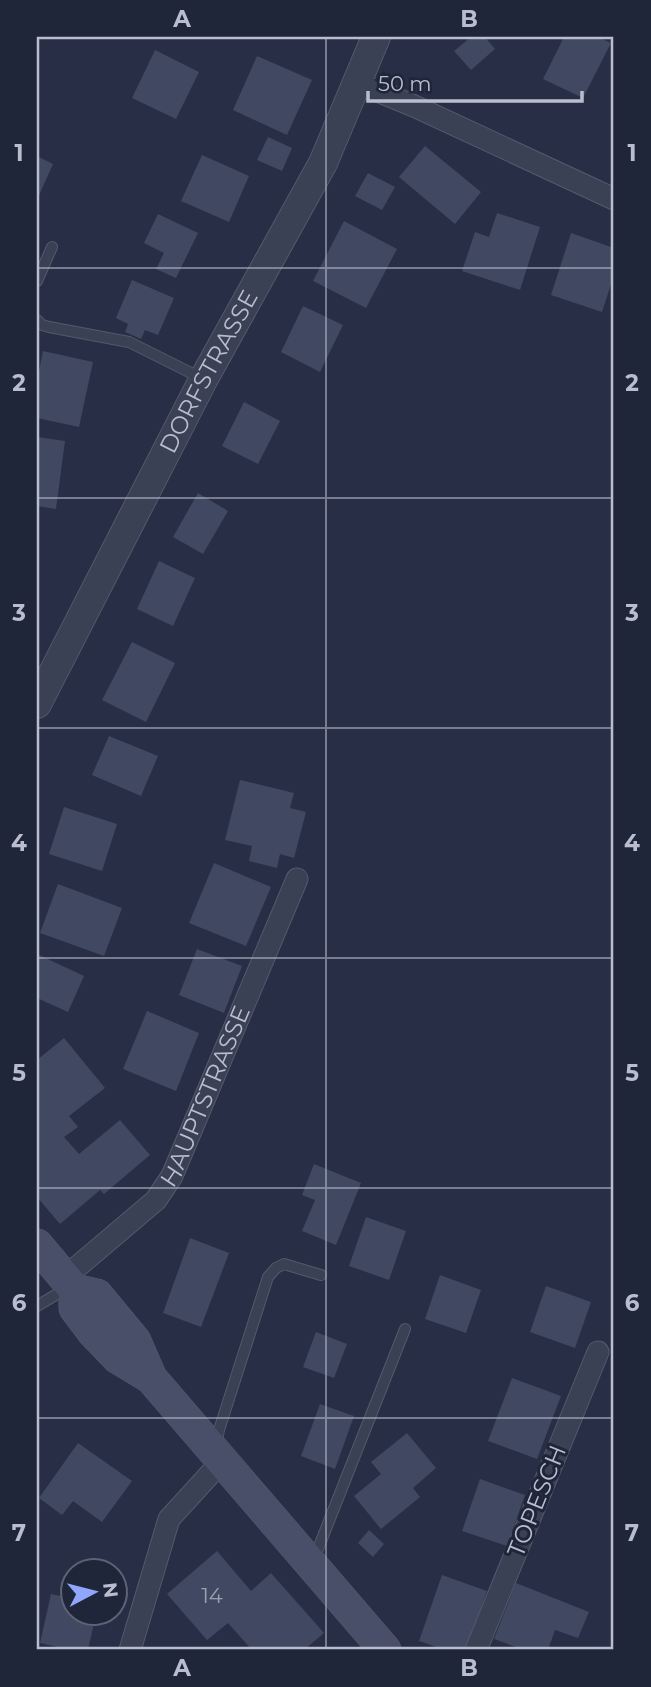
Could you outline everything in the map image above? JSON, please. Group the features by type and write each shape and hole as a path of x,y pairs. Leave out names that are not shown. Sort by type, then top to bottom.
{"main road":[{"path":"37,1245 70,1284 75,1308 93,1332 118,1358 151,1378 385,1650"}],"street":[{"name":"DORFSTRASSE","path":"37,704 203,380 323,163 376,37"},
{"path":"358,83 414,106 614,199"},
{"name":"HAUPTSTRASSE","path":"70,1284 156,1200 172,1176 296,879"},
{"name":"TOPESCH","path":"476,1650 598,1352"},
{"path":"130,1650 169,1520 218,1456"}],"lane":[{"path":"37,281 52,247"},
{"path":"37,320 49,327 129,342 203,380"},
{"path":"218,1456 219,1430 268,1277 284,1264 321,1275"},
{"path":"37,1306 70,1284"},
{"path":"311,1564 405,1329"}],"building":[{"path":"471,37 485,37 495,49 471,70 454,51"},
{"path":"564,37 598,37 611,43 583,98 543,79"},
{"path":"155,50 199,72 176,119 132,98"},
{"path":"257,56 312,80 287,135 233,110"},
{"path":"268,137 292,148 282,171 257,160"},
{"path":"425,146 481,192 455,224 399,177"},
{"path":"202,155 249,176 229,222 181,201"},
{"path":"37,156 53,164 37,200"},
{"path":"368,173 395,187 382,210 355,196"},
{"path":"497,213 540,227 520,290 462,271 475,232 489,237"},
{"path":"158,214 198,233 176,278 156,269 164,253 144,243"},
{"path":"344,221 397,249 366,308 313,281"},
{"path":"571,233 614,248 614,275 602,312 551,295"},
{"path":"132,280 174,298 158,335 145,330 141,339 125,332 128,324 116,318"},
{"path":"303,306 343,325 320,372 281,352"},
{"path":"43,351 93,362 79,427 37,418 37,381"},
{"path":"244,402 280,421 258,464 222,446"},
{"path":"37,437 65,441 56,509 37,506"},
{"path":"198,493 228,511 203,554 173,537"},
{"path":"159,561 195,578 173,626 137,609"},
{"path":"132,642 175,663 146,722 102,700"},
{"path":"109,736 158,756 141,796 92,775"},
{"path":"240,780 294,793 290,808 306,812 294,858 280,854 277,868 249,861 252,846 225,840"},
{"path":"64,807 117,824 102,871 49,854"},
{"path":"214,863 271,887 246,946 189,923"},
{"path":"58,884 122,908 104,956 40,933"},
{"path":"197,949 242,966 224,1013 179,995"},
{"path":"37,954 84,976 68,1012 37,998"},
{"path":"147,1011 199,1033 176,1091 123,1069"},
{"path":"64,1038 105,1088 69,1116 78,1127 64,1137 79,1154 120,1120 150,1155 104,1194 100,1190 60,1224 37,1197 37,1060"},
{"path":"314,1164 361,1183 336,1245 302,1231 315,1200 302,1195"},
{"path":"366,1217 406,1231 389,1280 349,1266"},
{"path":"190,1238 229,1253 201,1327 163,1313"},
{"path":"440,1275 481,1290 466,1333 425,1319"},
{"path":"546,1286 591,1302 575,1348 530,1332"},
{"path":"316,1332 347,1344 334,1378 303,1367"},
{"path":"512,1378 561,1396 537,1459 488,1441"},
{"path":"320,1404 354,1416 335,1469 301,1456"},
{"path":"407,1433 436,1468 413,1488 420,1497 381,1529 354,1496 381,1474 371,1462"},
{"path":"78,1443 132,1481 102,1522 73,1501 62,1515 39,1498"},
{"path":"480,1479 525,1495 507,1546 462,1531"},
{"path":"369,1530 384,1544 373,1557 358,1543"},
{"path":"217,1551 251,1591 271,1573 324,1633 304,1650 252,1650 228,1623 207,1640 167,1594"},
{"path":"442,1575 487,1591 466,1650 445,1650 419,1641"},
{"path":"516,1583 589,1612 578,1638 555,1630 548,1650 524,1650 494,1639"},
{"path":"51,1594 60,1596 60,1628 93,1628 88,1650 71,1650 40,1643"}]}
